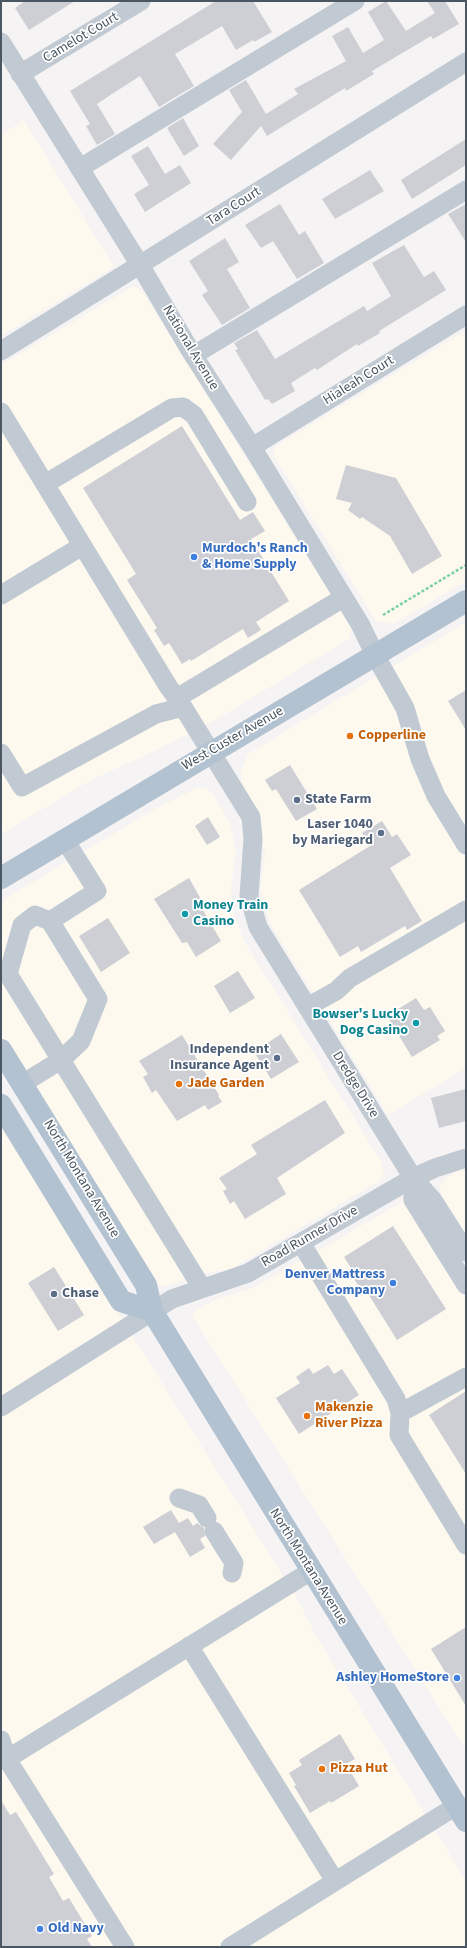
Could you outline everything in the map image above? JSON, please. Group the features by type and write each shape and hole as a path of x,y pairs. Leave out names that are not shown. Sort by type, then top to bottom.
{"main road":[{"name":"West Custer Avenue","path":"1,878 466,601"},
{"name":"North Montana Avenue","path":"1,1050 146,1285 152,1311 461,1814"},
{"name":"North Montana Avenue","path":"1,1105 121,1301 152,1311"}],"street":[{"name":"Camelot Court","path":"20,74 142,1"},
{"path":"80,168 356,1"},
{"name":"National Avenue","path":"1,42 140,265 360,624 375,655 405,708 420,759 436,796 466,845"},
{"name":"Tara Court","path":"1,350 466,62"},
{"path":"194,355 466,190"},
{"name":"Hialeah Court","path":"252,447 466,315"},
{"path":"45,484 172,408 183,407 194,415 247,502"},
{"name":"Dredge Drive","path":"1,412 82,546 251,817 253,839 250,896 258,927 413,1178 432,1199 464,1245"},
{"path":"1,595 82,546"},
{"path":"1,754 22,787 156,714 180,703 344,598"},
{"path":"50,920 97,892 65,840"},
{"path":"307,1007 336,991 350,978 466,910"},
{"path":"22,1084 60,1060 81,1041 98,999 50,920 35,915 22,925 8,974 60,1060 202,1288"},
{"name":"Road Runner Drive","path":"1,1407 172,1299 248,1273 413,1178 435,1168 466,1158"},
{"path":"413,1178 413,1200 466,1285"},
{"path":"300,1243 396,1399 400,1413 399,1435 466,1545"},
{"path":"400,1413 466,1377"},
{"path":"179,1498 199,1505 234,1563 232,1573"},
{"path":"125,1947 3,1749 189,1646 311,1571"},
{"path":"189,1646 335,1881"},
{"path":"230,1947 335,1881 461,1814"}],"path":[{"path":"383,615 466,565"}],"shaded area":[{"path":"24,120 114,267 1,336 1,135"},
{"path":"136,287 142,291 352,628 349,639 217,719 159,749 91,780 1,834 1,365 130,288"},
{"path":"466,330 466,581 394,624 376,621 274,456 274,450 276,446"},
{"path":"466,622 466,1068 388,1115 271,925 264,907 261,887 265,853 256,809 244,787 240,774 248,754"},
{"path":"197,788 204,788 212,793 230,822 236,852 231,888 234,915 244,941 382,1163 384,1173 379,1181 231,1269 207,1273 167,1286 160,1285 152,1280 1,1038 1,903 13,894 155,809"},
{"path":"1,1127 296,1596 316,1636 466,1881 466,1947 1,1947"},
{"path":"466,1169 466,1237 440,1192 440,1187 445,1179 458,1171"},
{"path":"406,1200 466,1295 466,1750 191,1314 212,1301 253,1288"}],"building":[{"path":"25,1 75,1 29,30 15,8"},
{"path":"216,1 253,1 272,32 254,42 253,40 236,50 222,26 175,54 194,86 159,107 140,76 112,94 97,104 115,134 97,145 86,126 90,124 70,91"},
{"path":"386,1 406,31 435,13 427,1 445,1 459,24 433,39 431,36 372,71 374,74 346,91 345,88 267,136 261,126 231,160 213,144 242,112 229,90 246,80 266,114 298,94 294,89 346,61 332,36 348,27 363,53 384,40 368,12"},
{"path":"183,118 199,146 184,156 167,128"},
{"path":"466,139 466,165 412,199 401,180"},
{"path":"148,146 165,174 180,165 191,183 145,212 134,194 149,185 131,156"},
{"path":"370,170 384,191 335,219 322,199"},
{"path":"280,204 299,235 305,231 324,263 297,279 273,241 261,248 245,225"},
{"path":"466,204 466,242 448,214"},
{"path":"225,238 239,262 227,269 250,308 222,325 202,295 208,291 189,261"},
{"path":"404,245 424,277 434,271 446,290 379,331 380,333 358,346 357,344 317,370 315,368 291,383 295,391 272,404 268,399 265,400 235,350 238,349 234,343 257,330 275,359 364,306 367,311 391,296 372,263"},
{"name":"Murdoch's Ranch & Home Supply","path":"182,426 240,520 253,512 265,531 251,539 289,601 256,622 261,630 248,638 243,629 191,661 190,659 182,664 169,643 164,646 154,630 157,628 127,580 136,574 83,488"},
{"path":"346,465 396,478 442,556 412,574 390,536 362,517 360,519 348,510 352,503 336,499"},
{"path":"466,690 466,730 448,701"},
{"name":"State Farm","path":"290,765 317,809 296,821 276,789 272,791 265,780"},
{"path":"208,817 220,837 207,845 195,826"},
{"path":"382,821 392,837 397,834 411,855 390,868 422,921 407,930 405,926 361,952 358,946 340,957 299,890 370,846 362,833"},
{"name":"Money Train Casino","path":"189,878 203,903 200,905 221,941 196,957 187,942 182,943 154,899"},
{"path":"108,918 130,953 101,972 79,936"},
{"path":"238,971 255,998 230,1013 214,986"},
{"name":"Bowser's Lucky Dog Casino","path":"416,998 424,1010 430,1007 445,1031 437,1036 440,1040 412,1057 387,1016"},
{"name":"Independent Insurance Agent","path":"281,1034 299,1062 271,1079 254,1052"},
{"name":"Jade Garden","path":"182,1035 222,1102 208,1110 205,1105 177,1121 156,1090 152,1093 143,1077 148,1074 139,1061"},
{"path":"466,1089 466,1121 439,1128 431,1098"},
{"path":"325,1100 345,1133 277,1178 286,1194 245,1219 234,1201 230,1204 223,1191 227,1189 219,1178 257,1154 251,1145"},
{"name":"Denver Mattress Company","path":"393,1226 446,1309 397,1340 367,1292 364,1294 350,1273 353,1271 344,1257"},
{"path":"54,1267 84,1315 58,1331 28,1283"},
{"name":"Makenzie River Pizza","path":"328,1365 334,1374 342,1369 359,1395 299,1434 276,1398 300,1383 296,1377 309,1368 313,1374"},
{"path":"466,1391 466,1474 429,1415"},
{"path":"171,1510 179,1523 188,1518 193,1526 197,1523 204,1528 205,1536 200,1539 205,1548 190,1557 175,1532 154,1544 143,1527"},
{"name":"Ashley HomeStore","path":"466,1627 466,1706 431,1649"},
{"name":"Pizza Hut","path":"340,1734 355,1759 346,1764 359,1786 331,1803 330,1801 310,1813 294,1786 296,1785 289,1773 302,1765 299,1760"},
{"path":"1,1800 10,1815 16,1812 54,1874 49,1877 63,1901 69,1898 92,1936 87,1939 92,1947 1,1947"}],"place":[{"name":"Murdoch's Ranch & Home Supply","path":"194,557"},
{"name":"Copperline","path":"350,736"},
{"name":"State Farm","path":"297,800"},
{"name":"Laser 1040 by Mariegard","path":"381,833"},
{"name":"Money Train Casino","path":"185,914"},
{"name":"Bowser's Lucky Dog Casino","path":"416,1023"},
{"name":"Independent Insurance Agent","path":"277,1058"},
{"name":"Jade Garden","path":"179,1084"},
{"name":"Denver Mattress Company","path":"393,1283"},
{"name":"Chase","path":"54,1294"},
{"name":"Makenzie River Pizza","path":"307,1416"},
{"name":"Ashley HomeStore","path":"457,1678"},
{"name":"Pizza Hut","path":"322,1769"},
{"name":"Old Navy","path":"40,1929"}]}
